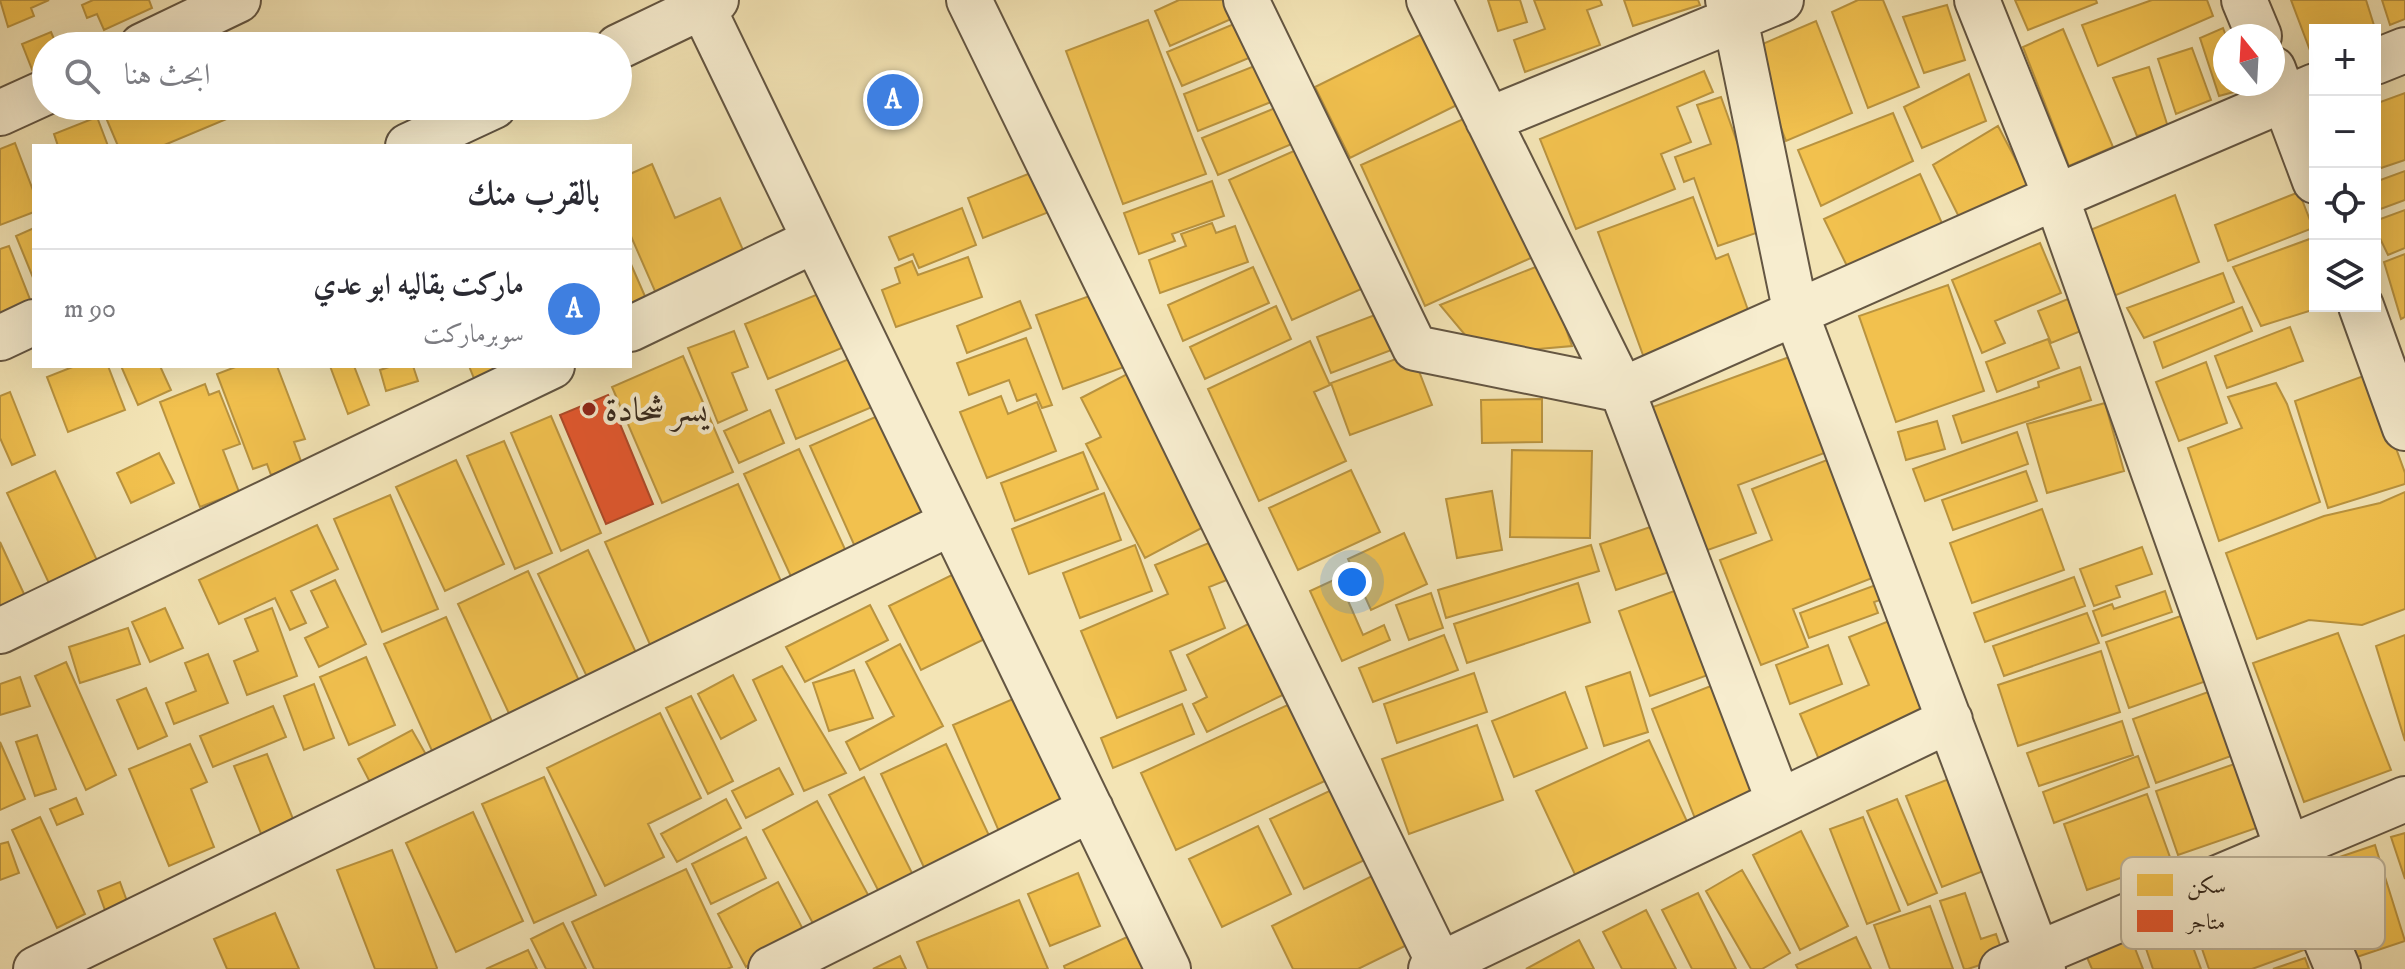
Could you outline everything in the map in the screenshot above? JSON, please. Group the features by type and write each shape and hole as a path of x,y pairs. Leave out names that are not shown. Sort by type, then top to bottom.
{"street":[{"path":"171,32 238,0"},
{"path":"969,0 1436,967 1950,720"},
{"path":"1246,0 1415,348 1622,390 2056,197 2291,84 2312,168"},
{"path":"1429,0 1622,390 1779,802"},
{"path":"1488,120 1732,9 1781,0"},
{"path":"1977,0 2056,197 2291,857"},
{"path":"2244,0 2254,24"},
{"path":"632,40 706,3 815,240 1168,969"},
{"path":"1732,9 1796,314 1950,720 2027,963 2121,921"},
{"path":"2381,60 2405,50"},
{"path":"0,113 32,98"},
{"path":"412,144 464,120"},
{"path":"632,328 815,240"},
{"path":"2363,312 2405,428"},
{"path":"0,338 32,323"},
{"path":"0,631 548,368"},
{"path":"36,969 951,523"},
{"path":"2265,857 2405,799"},
{"path":"771,969 1091,809"},
{"path":"2330,949 2338,969"}],"building: سكن":[{"path":"0,0 49,0 31,8 34,16 8,27"},
{"path":"93,0 149,0 152,8 104,30 97,14 87,18 82,5"},
{"path":"1179,0 1231,0 1238,16 1170,46 1155,11"},
{"path":"1488,0 1520,0 1527,22 1498,31"},
{"path":"1534,0 1600,0 1602,5 1587,10 1600,45 1525,72 1514,40 1545,29"},
{"path":"1624,0 1698,0 1700,5 1633,26"},
{"path":"1858,0 1883,0 1919,87 1868,108 1832,12"},
{"path":"2015,0 2096,0 2097,3 2028,30"},
{"path":"2152,0 2207,0 2213,16 2098,66 2082,25"},
{"path":"2291,0 2366,0 2374,24 2309,24 2309,48"},
{"path":"2382,0 2405,0 2405,19 2390,25"},
{"path":"1947,5 1965,60 1924,73 1903,17"},
{"path":"1148,20 1206,174 1123,204 1066,51"},
{"path":"1241,21 1256,55 1182,86 1167,52"},
{"path":"1816,21 1852,113 1786,141 1751,49"},
{"path":"2063,29 2113,147 2069,166 2023,47"},
{"path":"1428,31 1463,102 1350,158 1315,87"},
{"path":"2213,32 2213,78 2200,38"},
{"path":"32,40 32,69 22,44"},
{"path":"2192,48 2211,100 2176,114 2158,59"},
{"path":"1267,61 1281,98 1198,131 1184,94"},
{"path":"2149,67 2168,127 2137,136 2113,78"},
{"path":"1704,71 1713,92 1677,107 1691,142 1661,154 1675,189 1576,229 1540,139"},
{"path":"1969,74 1986,121 1922,148 1904,107"},
{"path":"2405,93 2405,160 2381,168 2381,102"},
{"path":"1721,97 1768,229 1718,246 1694,178 1684,182 1675,157 1711,144 1697,105"},
{"path":"1290,102 1306,138 1218,175 1202,138"},
{"path":"1893,113 1913,161 1821,206 1798,150"},
{"path":"1470,116 1533,257 1425,306 1361,165"},
{"path":"89,120 98,120 107,144 57,144 54,134"},
{"path":"107,120 224,120 167,144 117,144"},
{"path":"1998,126 2029,185 1959,217 1933,165"},
{"path":"15,143 32,188 32,213 0,225 0,149"},
{"path":"1305,146 1368,286 1292,320 1229,180"},
{"path":"652,164 675,218 720,198 747,259 658,298 632,239 632,173"},
{"path":"1043,168 1059,208 983,238 968,198"},
{"path":"2405,171 2405,200 2381,209 2381,180"},
{"path":"1920,174 1945,230 1848,268 1824,219"},
{"path":"1212,181 1224,216 1172,234 1175,241 1139,254 1124,213"},
{"path":"2299,192 2309,218 2309,230 2228,261 2215,225"},
{"path":"2175,195 2199,262 2111,297 2083,233"},
{"path":"1693,197 1716,259 1728,254 1754,327 1647,366 1598,232"},
{"path":"962,208 976,245 919,268 913,254 899,260 889,237"},
{"path":"2405,210 2405,248 2388,255 2381,240 2381,219"},
{"path":"1212,223 1216,233 1235,226 1248,262 1160,293 1149,260 1186,246 1181,234"},
{"path":"32,229 32,275 16,236"},
{"path":"2309,239 2309,311 2261,326 2233,267"},
{"path":"2040,243 2061,293 1995,321 2005,343 1982,353 1952,280"},
{"path":"9,246 32,307 0,320 0,249"},
{"path":"2405,254 2405,317 2401,319 2384,262"},
{"path":"968,257 982,297 896,327 882,290 900,283 895,268 912,261 918,275"},
{"path":"1543,264 1572,346 1481,354 1440,305"},
{"path":"632,267 651,310 632,318"},
{"path":"1253,267 1269,303 1183,341 1168,305"},
{"path":"2223,273 2234,302 2144,338 2127,308"},
{"path":"1948,285 1984,391 1896,422 1859,316"},
{"path":"833,288 856,342 768,379 745,324"},
{"path":"1098,293 1124,367 1063,389 1036,315"},
{"path":"2073,297 2086,329 2051,343 2038,311"},
{"path":"1020,301 1031,328 967,353 957,326"},
{"path":"1276,306 1291,339 1205,379 1190,347"},
{"path":"2242,307 2252,331 2163,368 2154,342"},
{"path":"1388,310 1402,346 1331,373 1317,337"},
{"path":"2290,327 2303,361 2227,388 2215,356"},
{"path":"734,331 748,367 732,373 747,410 718,423 688,348"},
{"path":"1026,338 1052,405 1042,408 1036,394 1017,401 1009,380 969,395 957,363"},
{"path":"2048,339 2059,368 1997,392 1986,362"},
{"path":"1310,341 1330,385 1314,392 1346,461 1259,501 1208,389"},
{"path":"1803,352 1838,448 1738,485 1756,533 1702,552 1650,408"},
{"path":"863,353 884,402 796,439 776,390"},
{"path":"1412,353 1432,405 1350,435 1331,383"},
{"path":"683,356 733,472 662,503 612,387"},
{"path":"2206,362 2227,423 2179,441 2156,382"},
{"path":"2080,367 2091,400 1962,443 1953,416 2039,387 2038,382"},
{"path":"70,368 109,368 125,410 68,432 47,377"},
{"path":"122,368 161,368 171,390 138,405"},
{"path":"233,368 278,368 305,439 294,442 302,464 271,475 267,464 253,469 217,374"},
{"path":"331,368 355,368 369,405 348,414"},
{"path":"414,368 418,381 386,391 380,370"},
{"path":"470,368 522,368 477,386"},
{"path":"1133,371 1211,523 1145,558 1086,444 1101,437 1081,398"},
{"path":"2369,374 2405,473 2405,484 2328,508 2295,401"},
{"path":"2276,383 2287,404 2320,502 2219,541 2188,448 2242,428 2228,397"},
{"path":"205,384 209,395 219,391 240,444 223,450 239,492 200,507 160,402"},
{"path":"10,392 35,455 12,465 0,438 0,396"},
{"path":"1001,396 1008,414 1037,402 1056,451 987,478 960,412"},
{"path":"1542,399 1542,442 1482,443 1481,400"},
{"path":"2105,403 2124,471 2047,493 2027,424"},
{"path":"770,410 784,443 739,463 724,431"},
{"path":"891,410 938,513 856,549 810,446"},
{"path":"551,416 601,533 561,551 511,433"},
{"path":"1937,421 1945,449 1906,460 1898,432"},
{"path":"2017,432 2028,464 1925,501 1913,469"},
{"path":"504,441 552,553 515,569 467,456"},
{"path":"799,449 849,558 794,583 744,474"},
{"path":"1512,450 1592,451 1590,538 1510,537"},
{"path":"1083,452 1098,489 1015,521 1001,483"},
{"path":"159,453 174,483 131,503 117,473"},
{"path":"1840,455 1885,573 1793,609 1808,647 1761,665 1720,560 1772,540 1752,489"},
{"path":"456,460 504,564 445,591 396,487"},
{"path":"1351,470 1380,532 1298,570 1269,508"},
{"path":"55,471 102,571 54,594 7,493"},
{"path":"2026,471 2037,501 1953,530 1942,500"},
{"path":"738,484 784,588 651,647 605,542"},
{"path":"1492,491 1502,550 1457,558 1446,499"},
{"path":"2405,492 2405,609 2362,625 2309,620 2257,639 2226,553 2324,516 2380,503"},
{"path":"1104,493 1121,540 1029,574 1012,529"},
{"path":"390,495 438,609 382,632 334,519"},
{"path":"2042,509 2064,570 1972,603 1950,543"},
{"path":"1665,522 1681,568 1616,590 1600,544"},
{"path":"317,525 338,569 291,591 306,623 290,630 275,598 219,624 199,580"},
{"path":"1404,533 1427,584 1371,610 1348,559"},
{"path":"1221,538 1237,576 1209,587 1225,628 1170,651 1186,690 1117,718 1081,631 1168,594 1155,565"},
{"path":"0,542 25,596 0,607"},
{"path":"1135,545 1152,591 1080,618 1063,573"},
{"path":"1591,545 1599,571 1446,618 1438,590"},
{"path":"2142,547 2152,574 2116,586 2120,597 2094,606 2080,569"},
{"path":"588,550 639,659 589,681 538,574"},
{"path":"966,568 997,633 921,670 889,606"},
{"path":"528,571 582,687 512,720 458,604"},
{"path":"2074,577 2085,606 1985,642 1974,613"},
{"path":"1338,578 1363,635 1384,625 1390,640 1342,661 1310,591"},
{"path":"1892,579 1897,594 1874,602 1878,613 1809,638 1800,613"},
{"path":"335,580 366,644 319,667 305,638 328,627 311,591"},
{"path":"1578,583 1590,622 1467,663 1454,624"},
{"path":"1688,586 1719,671 1650,696 1619,611"},
{"path":"2165,591 2172,612 2102,636 2093,611 2112,604 2114,609"},
{"path":"1431,593 1443,628 1409,640 1396,605"},
{"path":"870,605 888,640 805,682 786,647"},
{"path":"165,608 183,648 150,662 132,622"},
{"path":"272,608 297,676 247,695 234,661 258,651 245,619"},
{"path":"2195,611 2218,677 2129,708 2106,642"},
{"path":"2087,613 2099,643 2004,676 1993,646"},
{"path":"446,617 494,726 433,753 384,644"},
{"path":"1899,617 1938,712 1820,762 1800,714 1869,685 1849,637"},
{"path":"1258,619 1293,690 1207,732 1193,704 1207,697 1187,655"},
{"path":"128,628 140,664 80,683 69,647"},
{"path":"2338,633 2391,770 2304,802 2253,663"},
{"path":"1444,635 1458,670 1373,702 1359,668"},
{"path":"2405,635 2405,741 2376,646"},
{"path":"900,644 943,726 860,770 846,742 894,716 866,662"},
{"path":"1828,645 1842,684 1790,704 1776,665"},
{"path":"2101,651 2120,712 2018,746 1998,685"},
{"path":"208,654 228,703 174,724 166,703 196,691 185,663"},
{"path":"366,657 395,725 349,745 320,677"},
{"path":"66,662 116,775 86,790 35,676"},
{"path":"782,666 846,773 804,791 753,680"},
{"path":"854,670 873,718 829,731 813,683"},
{"path":"1630,672 1648,732 1604,746 1586,687"},
{"path":"1474,673 1487,712 1397,743 1384,704"},
{"path":"733,675 756,720 721,739 698,694"},
{"path":"20,677 30,706 0,715 0,684"},
{"path":"1721,682 1768,800 1698,826 1652,709"},
{"path":"314,684 334,738 304,750 284,696"},
{"path":"2222,687 2245,751 2156,783 2133,719"},
{"path":"146,688 167,736 138,749 117,700"},
{"path":"1565,692 1587,748 1514,777 1492,721"},
{"path":"1027,693 1076,804 1001,836 953,725"},
{"path":"691,696 733,781 708,794 666,708"},
{"path":"1292,703 1327,780 1176,850 1141,773"},
{"path":"1182,704 1194,734 1113,768 1101,738"},
{"path":"273,706 286,737 213,767 200,736"},
{"path":"660,713 701,798 648,824 664,857 605,886 547,768"},
{"path":"2122,721 2133,755 2039,786 2027,753"},
{"path":"1477,725 1503,800 1409,834 1382,759"},
{"path":"412,730 428,758 373,788 358,759"},
{"path":"37,735 56,789 35,796 16,742"},
{"path":"1649,740 1691,830 1578,881 1536,791"},
{"path":"0,742 25,799 0,810"},
{"path":"190,744 207,782 191,789 214,847 169,866 129,769"},
{"path":"946,744 993,844 927,874 881,774"},
{"path":"267,754 295,824 262,836 234,766"},
{"path":"2138,756 2149,787 2054,823 2043,792"},
{"path":"2249,759 2271,823 2178,855 2156,791"},
{"path":"779,768 793,794 746,818 732,791"},
{"path":"1964,773 1999,865 1942,887 1906,796"},
{"path":"544,777 596,895 534,923 482,804"},
{"path":"864,777 913,875 879,892 829,795"},
{"path":"1342,785 1375,855 1304,889 1270,819"},
{"path":"2147,794 2170,857 2121,857 2121,878 2087,890 2064,824"},
{"path":"76,798 83,814 57,825 50,809"},
{"path":"726,799 741,828 677,862 661,834"},
{"path":"1897,799 1937,893 1908,905 1867,811"},
{"path":"817,801 872,902 817,931 763,830"},
{"path":"473,812 523,921 456,952 406,843"},
{"path":"40,817 85,914 57,928 12,830"},
{"path":"1863,817 1900,911 1867,924 1830,829"},
{"path":"1258,826 1291,894 1222,927 1189,859"},
{"path":"1801,831 1848,926 1800,950 1753,855"},
{"path":"2405,833 2405,879 2391,837"},
{"path":"746,837 766,878 711,904 692,864"},
{"path":"8,842 19,873 0,880 0,844"},
{"path":"2375,845 2379,857 2340,857"},
{"path":"392,850 436,969 375,969 337,870"},
{"path":"686,869 732,967 594,969 572,922"},
{"path":"1742,870 1790,953 1762,969 1751,969 1706,891"},
{"path":"1078,873 1100,926 1050,946 1028,894"},
{"path":"1374,875 1409,944 1358,969 1293,969 1272,926"},
{"path":"2385,877 2405,941 2385,948"},
{"path":"120,882 128,904 106,913 98,891"},
{"path":"778,882 806,935 746,967 718,914"},
{"path":"1698,893 1736,969 1692,969 1662,910"},
{"path":"1965,893 1981,939 1996,934 2004,957 1968,969 1964,969 1940,901"},
{"path":"1019,900 1048,969 928,969 917,942"},
{"path":"1930,906 1953,969 1890,969 1874,925"},
{"path":"1646,910 1676,969 1622,969 1603,932"},
{"path":"275,913 299,969 227,969 214,939"},
{"path":"563,923 586,969 546,969 531,939"},
{"path":"1140,931 1157,969 1065,969 1064,966"},
{"path":"1856,937 1871,969 1798,969 1796,965"},
{"path":"1579,940 1594,969 1526,969"},
{"path":"2121,942 2121,949 2135,949 2143,969 2092,969 2086,955"},
{"path":"2146,949 2194,949 2201,969 2153,969"},
{"path":"2202,949 2304,950 2252,969 2209,969"},
{"path":"2348,949 2381,949 2351,959"},
{"path":"528,950 537,969 486,969"},
{"path":"900,956 906,969 873,969"},
{"path":"2305,958 2309,969 2273,969"}],"building: متاجر":[{"path":"608,395 653,504 606,524 560,415"}],"place":[{"name":"ماركت بقاليه ابو عدي","path":"893,100"},
{"name":"يسر شحادة","path":"589,409"}]}
